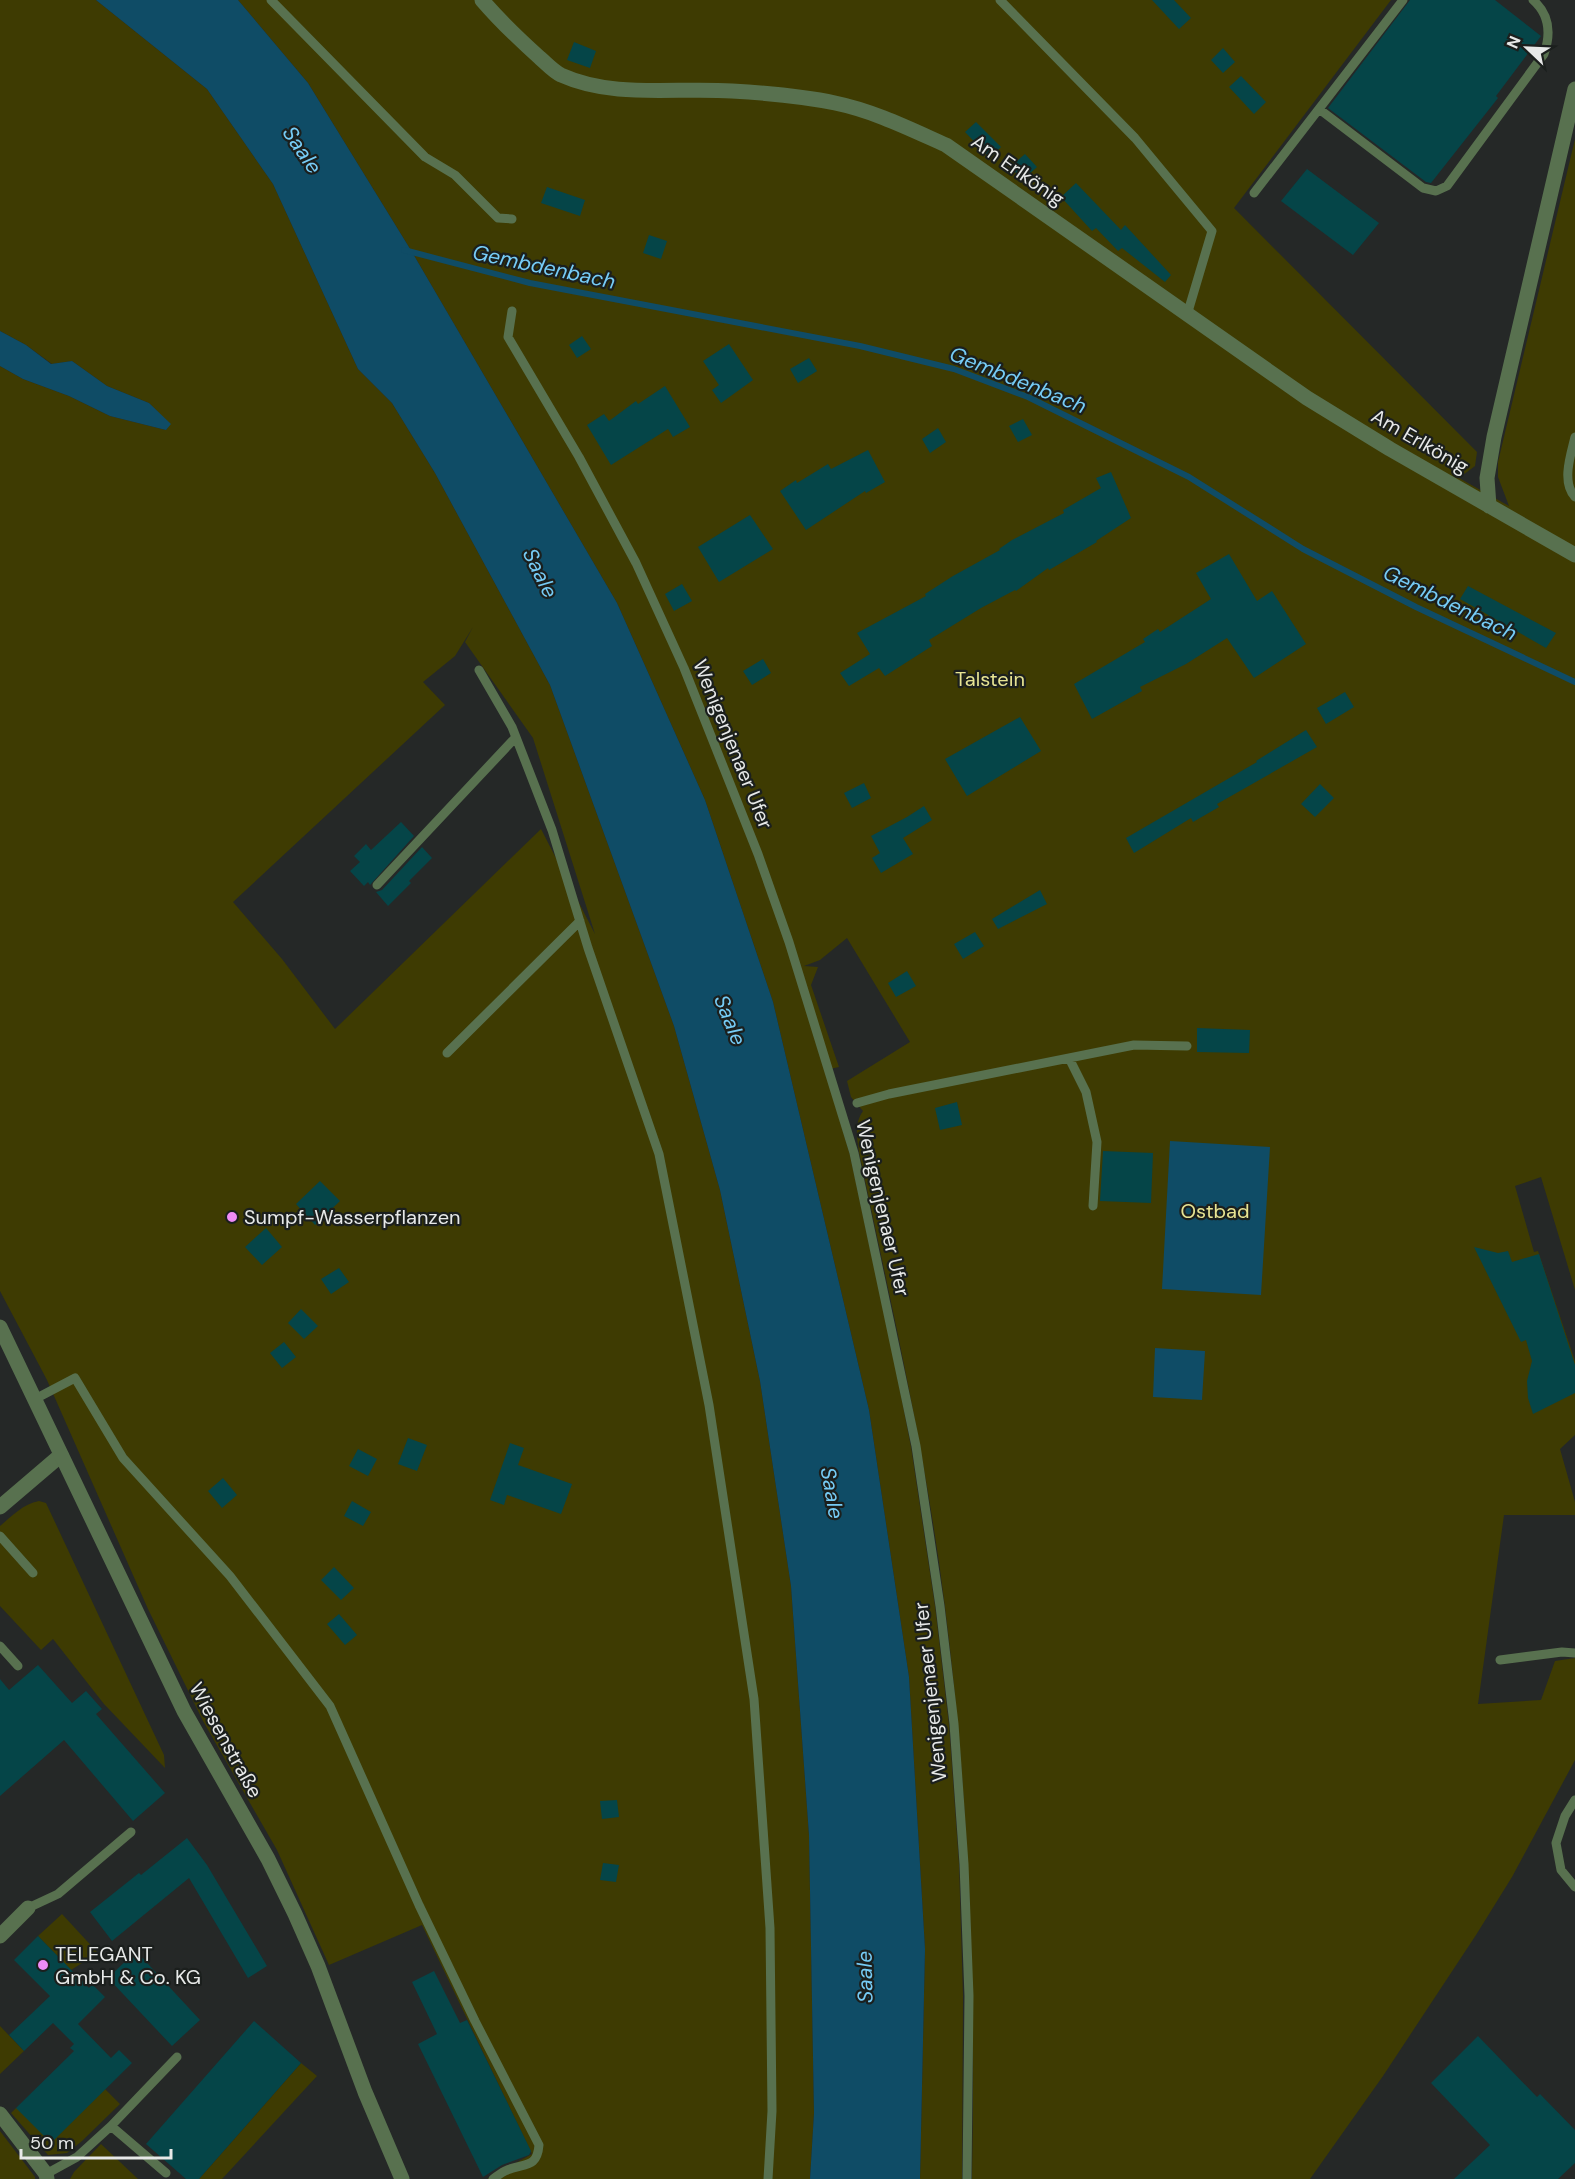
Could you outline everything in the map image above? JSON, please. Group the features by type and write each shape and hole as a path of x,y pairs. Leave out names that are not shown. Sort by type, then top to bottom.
{"street":[{"name":"Am Erlkönig","path":"482,0 530,49 558,73 582,84 665,91 729,91 837,103 890,120 946,145 1307,398 1575,555"},
{"name":"Am Erlkönig","path":"1489,506 1487,478 1494,436 1575,89"},
{"name":"Wiesenstraße","path":"0,1327 184,1710 268,1858 295,1914 318,1966 365,2092 402,2179"},
{"path":"0,1507 61,1455"},
{"path":"0,1936 28,1908"},
{"path":"0,2114 46,2177"}],"lane":[{"path":"271,0 425,158 455,175 498,218 512,219"},
{"path":"1000,0 1135,138 1212,231 1187,315"},
{"path":"1254,193 1403,0"},
{"path":"1319,109 1423,188 1436,190 1447,186 1544,54 1549,39 1547,21 1543,9 1533,0"},
{"name":"Wenigenjenaer Ufer","path":"512,312 508,337 579,456 636,563 684,668 758,854 789,942 854,1153 916,1446 940,1606 954,1724 964,1864 968,1964 967,2179"},
{"path":"1575,436 1567,471 1570,492 1575,497"},
{"path":"479,670 516,737 552,830 658,1154 709,1405 754,1699 770,1928 772,2111 768,2179"},
{"path":"377,885 516,737"},
{"path":"447,1053 580,921"},
{"path":"856,1103 889,1094 1134,1045 1187,1046"},
{"path":"1068,1058 1086,1092 1097,1142 1093,1206"},
{"path":"35,1399 75,1378 123,1458 230,1576 330,1706 422,1912 539,2145 538,2156 531,2164 506,2171 493,2179"},
{"path":"0,1536 33,1572"},
{"path":"0,1646 18,1666"},
{"path":"1500,1660 1562,1652 1575,1653"},
{"path":"1575,1800 1565,1816 1556,1843 1561,1870 1575,1887"},
{"path":"28,1908 58,1894 131,1832"},
{"path":"46,2177 77,2157 111,2126 177,2057"},
{"path":"111,2126 166,2174"}],"green space":[{"path":"0,0 96,0 207,89 273,184 358,369 392,403 435,473 550,685 674,1026 720,1190 760,1381 791,1586 809,1835 814,2113 810,2179 487,2179 532,2154 422,1925 329,1965 277,1850 203,1721 148,1609 47,1380 0,1291 0,366 23,379 69,396 110,416 166,430 170,424 149,403 107,386 72,361 52,364 26,345 0,331","holes":["473,627 465,642 533,738 595,934 541,829 335,1029 282,959 233,902 445,705 423,682 455,656"]},
{"path":"238,0 1391,0 1234,208 1477,452 1475,466 1459,478 1509,506 1498,477 1498,462 1575,139 1575,1290 1541,1177 1515,1186 1534,1252 1538,1251 1575,1361 1575,1435 1560,1449 1575,1502 1575,1515 1504,1515 1478,1704 1541,1700 1555,1661 1575,1658 1575,1760 1512,1877 1476,1935 1383,2076 1310,2179 972,2179 973,2036 969,1893 960,1750 945,1607 918,1436 859,1152 857,1126 863,1111 851,1097 847,1081 910,1042 847,938 820,960 804,966 818,967 811,985 839,1067 825,1070 850,1155 911,1447 935,1606 949,1725 959,1864 963,1996 962,2179 920,2179 925,1949 909,1677 869,1410 773,1002 705,800 617,603 412,252 308,83"},
{"path":"39,1501 46,1503 164,1755 165,1768 104,1704 53,1639 41,1650 0,1606 0,1526 13,1514"},
{"path":"62,1914 98,1953 71,1970 38,1936"},
{"path":"0,2026 24,2051 0,2074"},
{"path":"301,2063 317,2076 222,2179 199,2179"},
{"path":"105,2089 120,2104 67,2153 48,2155 11,2113 16,2108"},
{"path":"0,2131 35,2177 35,2179 0,2179"},
{"path":"101,2144 138,2179 70,2179"}],"water":[{"name":"Saale","path":"96,0 238,0 308,83 412,252 617,603 705,800 773,1002 869,1410 909,1677 925,1949 920,2179 810,2179 814,2113 809,1835 791,1586 760,1381 720,1190 674,1026 550,685 435,473 392,403 358,369 273,184 207,89"},
{"path":"0,331 26,345 51,364 72,361 107,386 149,403 171,424 166,430 110,416 69,396 23,379 0,366"},
{"path":"1170,1141 1270,1147 1261,1295 1162,1289"},
{"path":"1155,1348 1205,1351 1202,1400 1153,1397"}],"building":[{"path":"1152,0 1174,0 1191,18 1179,29"},
{"path":"1410,0 1495,0 1541,36 1496,96 1498,98 1431,183 1426,182 1328,108"},
{"path":"574,42 596,51 590,68 567,60"},
{"path":"1223,48 1235,62 1223,73 1211,60"},
{"path":"1241,76 1266,102 1254,114 1229,87"},
{"path":"976,122 1001,147 990,158 965,132"},
{"path":"1025,154 1037,167 1023,180 1010,167"},
{"path":"1307,169 1379,223 1353,255 1281,201"},
{"path":"1076,183 1121,230 1125,225 1171,275 1165,282 1122,248 1118,251 1096,228 1092,231 1061,197"},
{"path":"547,187 585,200 580,216 541,203"},
{"path":"649,235 667,241 661,259 643,253"},
{"path":"582,336 591,349 577,358 569,345"},
{"path":"729,344 753,380 721,403 712,390 719,385 703,361"},
{"path":"809,358 817,371 798,383 790,369"},
{"path":"665,386 690,427 673,437 668,429 611,465 587,425 604,414 609,421 636,401 638,404"},
{"path":"1023,419 1032,435 1018,442 1009,426"},
{"path":"938,428 946,442 930,453 922,439"},
{"path":"868,450 885,482 866,493 865,491 806,530 780,491 828,464 831,469"},
{"path":"1111,472 1131,518 1097,542 1049,570 1048,568 1016,591 981,608 929,640 932,646 885,676 879,668 849,686 840,673 870,654 857,633 926,596 925,594 1000,550 1012,540 1064,513 1063,510 1101,488 1096,478"},
{"path":"750,515 773,549 719,582 698,547"},
{"path":"1229,554 1257,601 1272,591 1306,644 1254,678 1227,638 1186,664 1140,687 1142,691 1092,719 1074,684 1145,642 1143,639 1158,629 1160,632 1211,599 1196,573"},
{"path":"682,584 692,601 674,611 665,594"},
{"path":"1468,586 1556,633 1546,648 1460,599"},
{"path":"763,659 771,673 752,685 743,671"},
{"path":"1345,692 1354,707 1326,724 1317,708"},
{"path":"1020,717 1041,751 967,796 945,759"},
{"path":"1306,730 1317,747 1217,804 1219,807 1193,822 1191,818 1134,853 1126,838 1257,762"},
{"path":"864,783 871,798 852,808 844,793"},
{"path":"1320,784 1334,798 1315,817 1301,804"},
{"path":"924,806 932,820 903,838 913,854 881,873 872,858 880,853 871,836"},
{"path":"401,822 414,836 370,885 368,882 364,886 350,871 360,862 354,856 366,844 371,850"},
{"path":"422,847 432,858 388,906 376,892 382,890"},
{"path":"1040,890 1047,904 998,929 992,919"},
{"path":"975,932 984,946 963,959 954,944"},
{"path":"907,971 916,986 896,997 888,983"},
{"path":"1197,1028 1250,1030 1249,1053 1197,1052"},
{"path":"957,1102 962,1125 940,1130 935,1108"},
{"path":"1103,1151 1153,1153 1151,1203 1100,1201"},
{"path":"320,1181 340,1201 315,1225 296,1204"},
{"path":"266,1228 282,1247 262,1265 245,1247"},
{"path":"1474,1247 1498,1253 1508,1251 1512,1262 1539,1254 1575,1365 1575,1393 1533,1414 1528,1398 1527,1381 1532,1361 1526,1340 1521,1342"},
{"path":"339,1268 349,1282 331,1294 321,1279"},
{"path":"301,1309 318,1326 304,1339 288,1323"},
{"path":"284,1342 296,1357 282,1368 270,1353"},
{"path":"408,1438 427,1445 417,1471 398,1464"},
{"path":"510,1443 524,1448 518,1465 572,1484 561,1514 507,1495 504,1505 490,1500"},
{"path":"358,1449 377,1459 368,1476 349,1466"},
{"path":"223,1478 237,1495 222,1508 208,1491"},
{"path":"352,1501 371,1512 363,1526 344,1516"},
{"path":"334,1567 354,1588 341,1600 321,1580"},
{"path":"339,1614 357,1635 345,1645 327,1624"},
{"path":"38,1665 72,1703 86,1691 102,1709 96,1714 165,1793 133,1821 64,1740 0,1796 0,1679 9,1690"},
{"path":"617,1800 619,1817 602,1819 600,1801"},
{"path":"187,1838 207,1865 267,1966 248,1978 189,1878 112,1941 90,1912"},
{"path":"603,1863 619,1865 616,1882 600,1880"},
{"path":"38,1936 89,1988 92,1984 105,1997 78,2024 111,2058 119,2050 132,2063 51,2143 16,2108 74,2051 70,2048 74,2044 53,2023 24,2051 9,2035 50,1996 14,1960"},
{"path":"136,1951 200,2020 172,2046 108,1978"},
{"path":"434,1971 460,2023 467,2020 531,2151 529,2155 502,2165 483,2177 418,2044 437,2034 412,1982"},
{"path":"254,2021 301,2063 199,2179 186,2179 146,2144"},
{"path":"1478,2036 1537,2097 1540,2094 1575,2130 1575,2163 1558,2179 1454,2179 1490,2145 1431,2083"}],"waterway":[{"name":"Gembdenbach","path":"404,250 530,283 860,346 954,369 1028,397 1189,477 1303,549 1416,607 1575,682"}],"place":[{"name":"Sumpf-Wasserpflanzen","path":"232,1217"},
{"name":"TELEGANT GmbH & Co. KG","path":"43,1965"}],"park label":[{"name":"Talstein","path":"990,679"},
{"name":"Ostbad","path":"1215,1211"}]}
